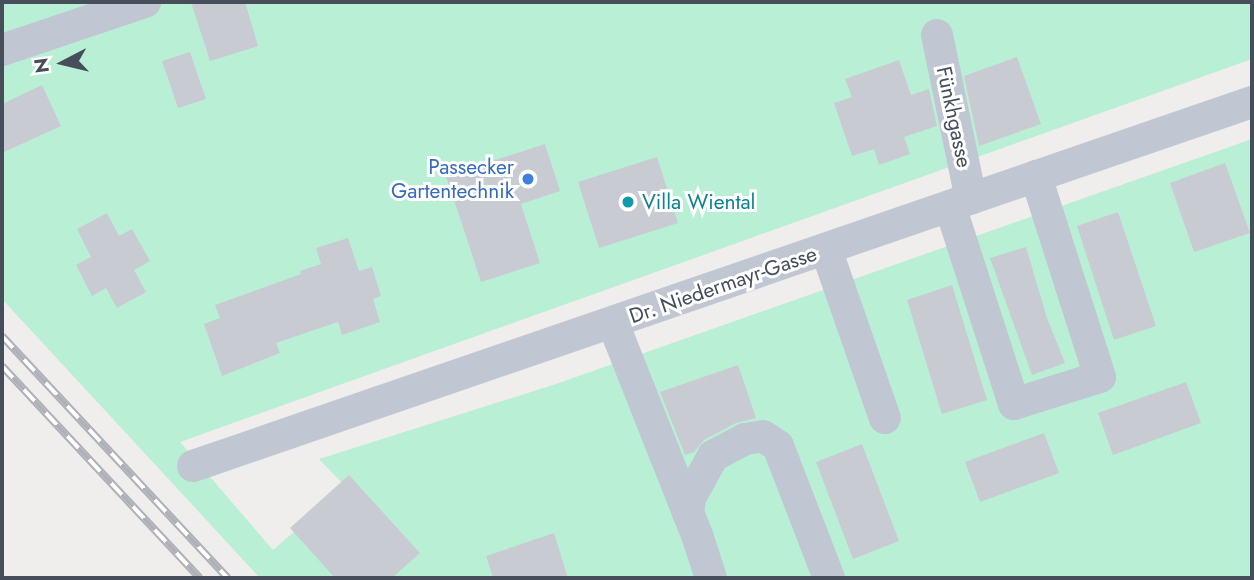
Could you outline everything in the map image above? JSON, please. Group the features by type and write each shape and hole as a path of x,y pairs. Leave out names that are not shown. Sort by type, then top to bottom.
{"street":[{"path":"2,50 145,2"},
{"name":"Fünkhgasse","path":"937,35 960,203 1014,404 1100,377 1036,176"},
{"name":"Dr. Niedermayr-Gasse","path":"193,466 1252,102"},
{"path":"826,249 886,418"},
{"path":"613,323 711,578"},
{"path":"688,513 690,498 713,456 745,439 763,436 778,446 828,578"},
{"path":"670,472 704,472"}],"green space":[{"path":"2,2 114,2 2,38"},
{"path":"163,2 1252,2 1252,59 180,442 273,550 346,487 319,459 556,384 1252,139 1252,578 260,578 2,299 2,60"}],"building":[{"path":"191,2 245,2 258,46 210,61"},
{"path":"190,52 206,99 178,108 162,61"},
{"path":"1017,57 1041,124 979,146 964,76"},
{"path":"899,60 911,95 929,89 937,126 904,137 910,154 879,165 874,149 852,156 834,103 852,97 845,79"},
{"path":"42,85 61,126 2,153 2,104"},
{"path":"545,144 560,191 521,204 540,263 481,282 446,176"},
{"name":"Villa Wiental","path":"657,157 678,223 599,248 578,182"},
{"path":"1225,163 1250,233 1194,252 1170,183"},
{"path":"1118,212 1156,326 1114,340 1077,226"},
{"path":"107,213 119,236 132,229 150,261 134,270 146,292 117,308 106,288 92,296 76,265 91,257 77,229"},
{"path":"348,238 359,271 372,267 381,296 373,299 380,322 342,335 338,322 276,343 280,353 222,376 204,324 220,318 215,305 301,274 300,271 321,264 316,248"},
{"path":"1026,247 1047,318 1065,363 1032,375 990,258"},
{"path":"952,285 987,400 942,414 907,300"},
{"path":"738,365 756,418 736,423 704,440 694,452 685,455 660,392"},
{"path":"1186,382 1201,423 1113,455 1098,413"},
{"path":"1044,433 1059,473 980,502 965,462"},
{"path":"862,444 899,541 853,559 816,462"},
{"path":"349,475 420,553 392,578 335,578 290,528"},
{"path":"554,533 568,578 493,578 486,556"}],"railway":[{"path":"2,336 228,578"},
{"path":"2,366 200,578"}],"place":[{"name":"Passecker Gartentechnik","path":"528,179"},
{"name":"Villa Wiental","path":"628,202"}]}
